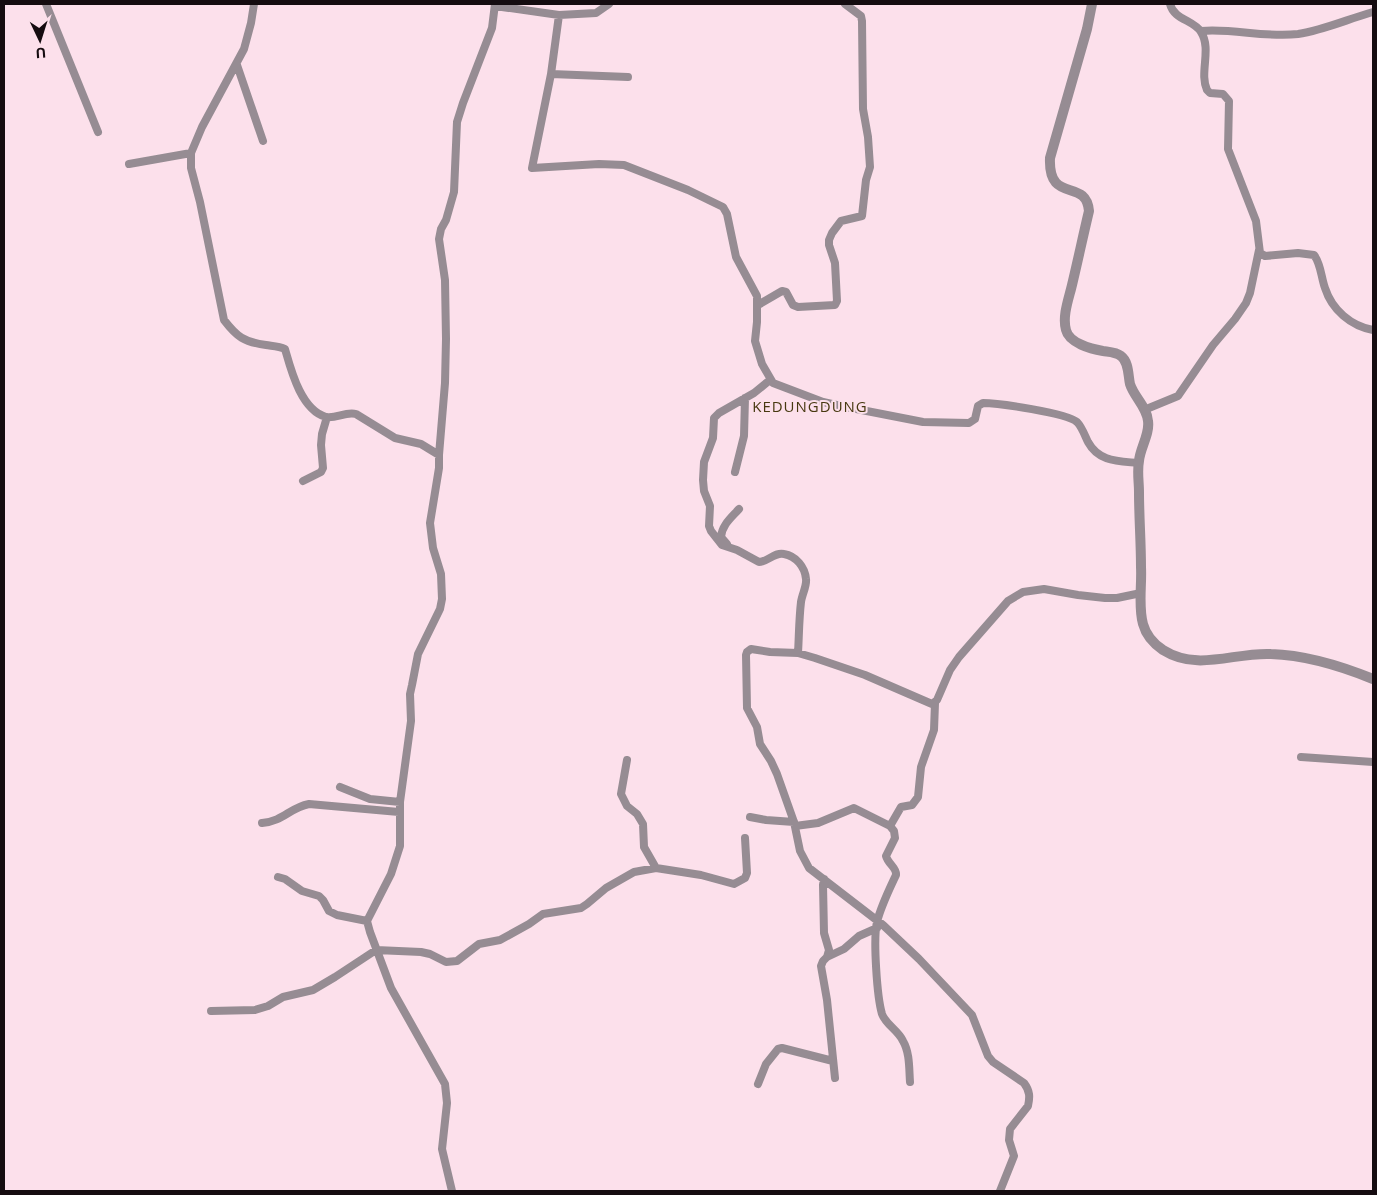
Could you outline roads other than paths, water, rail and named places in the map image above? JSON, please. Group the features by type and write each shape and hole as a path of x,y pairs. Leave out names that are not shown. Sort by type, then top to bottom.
{"street":[{"path":"46,4 98,132"},
{"path":"254,4 244,49 202,127 191,153 191,168 200,202 224,320 233,332 245,341 279,346 284,349 301,394 315,410 326,417 340,416 350,412 356,414 395,438 421,444 439,455"},
{"path":"452,1191 442,1149 447,1103 445,1084 391,988 367,921 391,874 400,846 399,812 411,721 410,694 418,654 440,609 442,600 441,574 433,548 430,523 439,468 445,383 445,280 439,239 454,192 457,122 492,28 495,5 559,15 596,13 609,4"},
{"path":"758,306 782,291 786,292 793,305 798,307 833,307 837,301 835,263 829,240 832,232 841,221 861,217 863,213 866,180 870,167 868,137 863,109 862,21 861,16 845,4"},
{"path":"1092,4 1087,29 1050,158 1050,170 1052,180 1058,186 1084,197 1088,203 1089,211 1067,309 1065,329 1068,336 1077,343 1102,351 1120,354 1124,359 1130,384 1144,410 1148,422 1138,463 1142,622 1146,633 1159,647 1179,658 1211,661 1250,654 1271,654 1320,662 1373,678"},
{"path":"1170,4 1171,8 1181,19 1201,31 1215,30 1260,35 1299,34 1373,12"},
{"path":"559,15 551,74 532,168 599,164 624,165 712,201 723,208 727,214 736,257 757,296 755,341 762,364 770,380 777,385 823,402 923,422 969,423 975,419 978,406 983,403 1063,416 1077,422 1089,444 1102,457 1108,460 1138,463"},
{"path":"1144,410 1178,396 1213,345 1235,319 1246,303 1250,293 1259,250 1256,221 1228,149 1229,101 1223,94 1210,93 1205,87 1205,52 1201,31"},
{"path":"236,65 263,141"},
{"path":"551,74 628,77"},
{"path":"129,164 191,153"},
{"path":"1259,250 1265,256 1292,253 1314,255 1331,301 1343,316 1356,325 1373,330"},
{"path":"770,380 714,418 713,438 704,462 704,491 710,506 709,526 718,542 759,562 779,554 784,554 798,561 803,567 806,579 801,600 798,653"},
{"path":"736,472 744,436 745,398"},
{"path":"304,481 321,472 323,468 321,446 326,417"},
{"path":"731,548 721,537 721,532 738,509"},
{"path":"890,826 901,807 912,805 918,797 921,767 934,730 935,703 950,670 1008,601 1023,592 1044,589 1105,598 1117,598 1141,593"},
{"path":"935,703 930,704 865,675 798,653 775,653 752,649 746,655 748,708 757,727 760,744 777,774 795,824 800,851 809,868 877,925 901,942 970,1012 976,1022 988,1056 993,1062 1027,1087 1030,1096 1028,1106 1010,1129 1009,1140 1014,1156 1000,1191"},
{"path":"1301,757 1373,762"},
{"path":"627,760 621,794 627,806 637,814 643,824 644,846 656,868"},
{"path":"340,787 370,799 400,802"},
{"path":"262,823 280,820 299,806 309,804 399,812"},
{"path":"750,817 795,824 818,822 854,808 890,826 894,831 896,838 886,856 896,875 877,925 876,965 882,1014 903,1040 909,1064 910,1082"},
{"path":"211,1011 255,1010 268,1006 283,997 313,990 376,950 421,952 446,962 457,961 479,944 500,940 543,914 581,908 606,888 634,872 656,868 701,875 734,884 745,878 747,874 745,838"},
{"path":"278,877 285,879 302,890 319,896 329,911 337,915 367,921"},
{"path":"824,879 824,933 829,950 827,957"},
{"path":"835,1078 827,1000 821,966 822,961 844,949 859,936 877,925"},
{"path":"758,1084 766,1064 778,1049 782,1048 833,1061"}],"district":[{"name":"KEDUNGDUNG","path":"810,407"}]}
